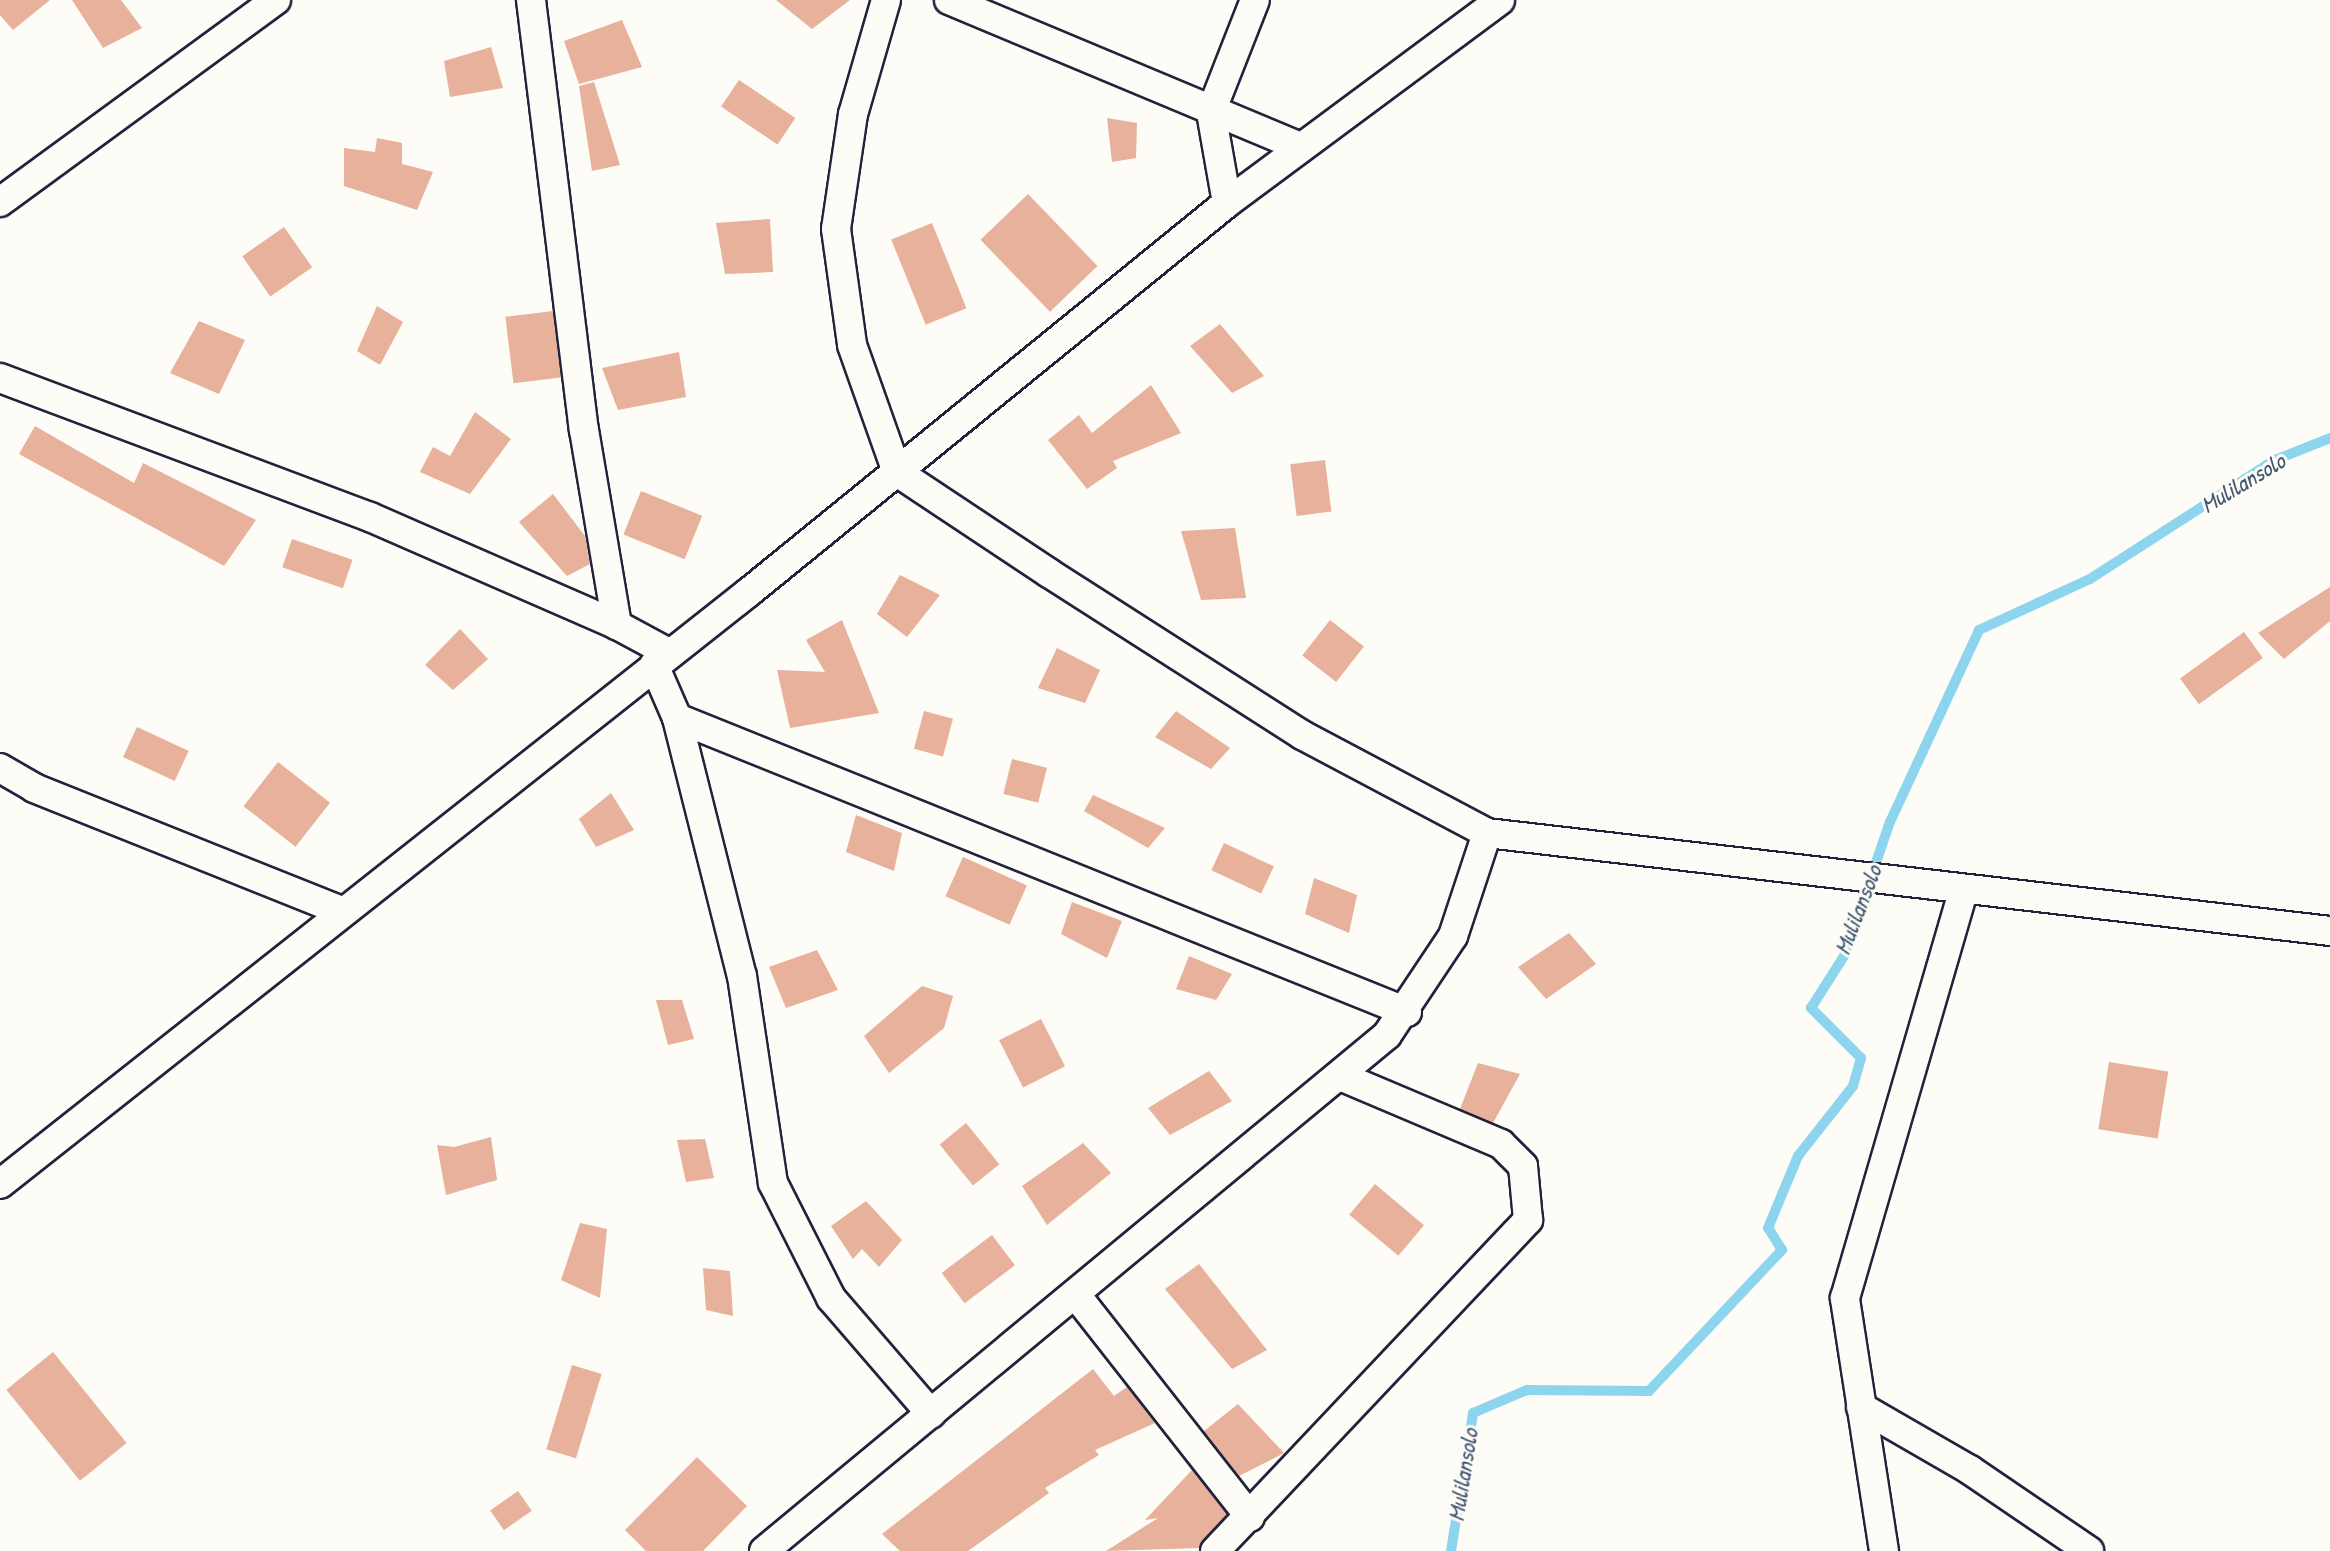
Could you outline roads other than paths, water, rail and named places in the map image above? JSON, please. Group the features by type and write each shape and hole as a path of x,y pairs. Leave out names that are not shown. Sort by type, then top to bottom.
{"street":[{"path":"0,202 276,0"},
{"path":"531,0 584,430 617,625"},
{"path":"886,0 853,114 836,229 852,345 897,472 1302,735 1487,833 1892,884 2330,931"},
{"path":"949,0 1300,147"},
{"path":"1227,202 1211,111 1255,0"},
{"path":"0,1184 897,472 1227,202 1500,0"},
{"path":"0,378 370,517 617,625 661,659 742,975 773,1184 831,1298 931,1414"},
{"path":"677,718 1407,1012"},
{"path":"0,768 34,788 342,911"},
{"path":"764,1551 1340,1076 1407,1012 1453,936 1487,833"},
{"path":"1884,1551 1844,1298 1963,892"},
{"path":"1214,1551 1251,1517 1528,1220 1523,1166 1501,1144 1340,1076"},
{"path":"1076,1295 1251,1517"},
{"path":"1861,1407 1970,1470 2089,1551"}],"waterway":[{"name":"Mulilansolo","path":"1451,1551 1473,1413 1527,1390 1649,1391 1782,1250 1768,1228 1798,1156 1853,1086 1861,1058 1811,1008 1844,956 1890,822 1979,630 2090,579 2275,460 2330,438"}]}
